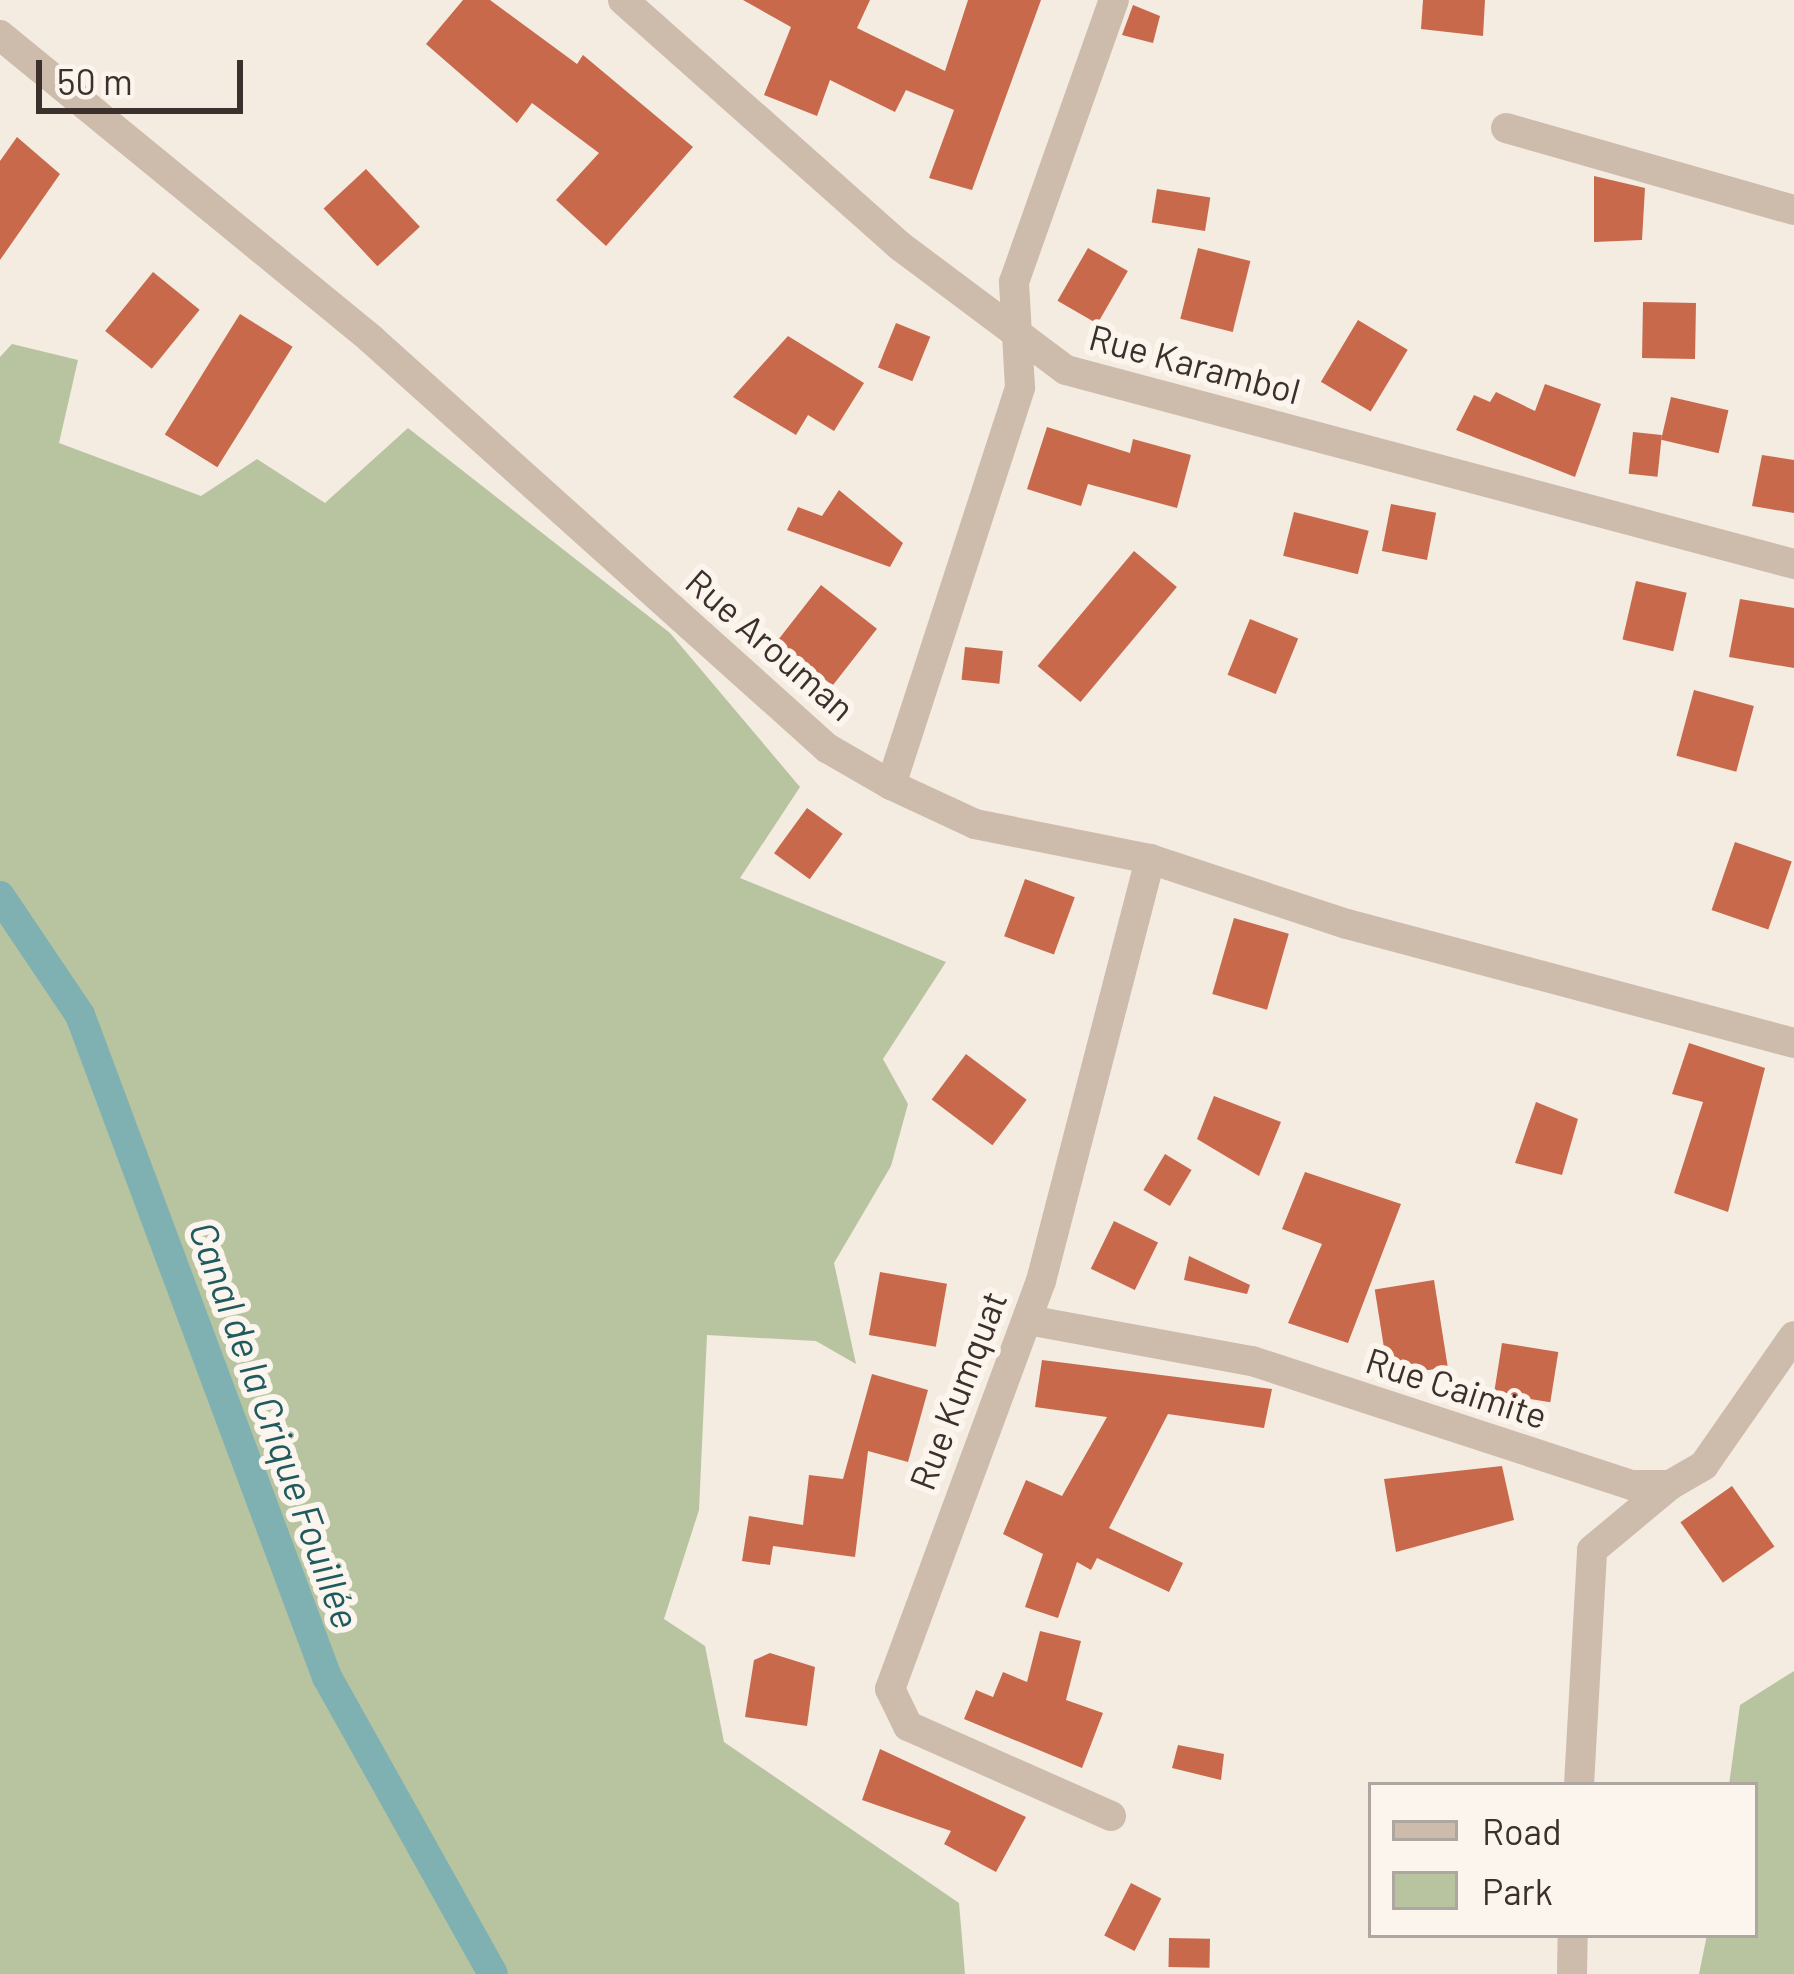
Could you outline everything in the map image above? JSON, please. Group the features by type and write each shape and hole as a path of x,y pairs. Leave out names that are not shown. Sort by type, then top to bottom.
{"street":[{"name":"Rue Karambol","path":"623,0 1023,345 1147,393 1794,564"},
{"path":"892,785 1020,387 1023,345 1014,282 1114,0"},
{"name":"Rue Arouman","path":"0,35 371,339 827,748 892,785 975,824 1150,859 1347,924 1794,1043"},
{"path":"1506,128 1794,210"},
{"name":"Rue Kumquat","path":"1111,1816 892,1712 942,1539 1028,1320 1150,859"},
{"name":"Rue Caimite","path":"1028,1320 1252,1360 1631,1485 1670,1485"},
{"path":"1579,1782 1592,1550 1670,1485 1704,1465 1794,1336"},
{"path":"1572,1974 1574,1938"}],"green space":[{"path":"12,344 78,360 59,443 201,496 257,459 325,503 408,428 670,633 800,787 740,878 946,962 883,1059 908,1104 891,1166 834,1263 856,1364 816,1341 707,1335 699,1510 664,1619 705,1646 724,1742 959,1903 965,1974 0,1974 0,357"},
{"path":"1794,1671 1794,1974 1699,1974 1706,1938 1758,1938 1758,1782 1729,1782 1740,1705"}],"building":[{"path":"463,0 490,0 577,64 583,55 693,147 606,246 556,200 599,153 532,103 517,123 426,44"},
{"path":"743,0 870,0 857,28 945,71 968,0 1041,0 972,190 929,178 954,110 906,90 895,112 830,80 817,116 764,95 791,27"},
{"path":"1423,0 1485,0 1483,36 1421,29"},
{"path":"1133,5 1160,16 1153,43 1122,35"},
{"path":"17,137 60,174 0,260 0,161"},
{"path":"366,169 420,227 377,266 324,209"},
{"path":"1594,176 1645,188 1642,240 1594,242"},
{"path":"1157,189 1210,197 1205,231 1152,223"},
{"path":"1088,248 1128,271 1097,324 1058,301"},
{"path":"1198,248 1250,261 1233,332 1180,319"},
{"path":"153,272 200,310 152,369 105,331"},
{"path":"1643,302 1696,303 1695,359 1642,358"},
{"path":"240,314 293,347 217,467 165,434"},
{"path":"1358,320 1408,350 1371,412 1321,382"},
{"path":"896,323 930,337 912,381 878,368"},
{"path":"788,336 864,383 834,431 808,415 796,435 733,397"},
{"path":"1545,384 1601,404 1575,477 1456,430 1474,395 1490,402 1496,392 1535,411"},
{"path":"1671,397 1728,410 1719,453 1661,440"},
{"path":"1047,427 1130,453 1133,439 1191,455 1177,508 1088,484 1081,506 1027,489"},
{"path":"1633,432 1662,435 1657,477 1629,474"},
{"path":"1762,455 1794,460 1794,513 1752,506"},
{"path":"839,490 903,543 890,567 787,530 798,507 822,516"},
{"path":"1391,504 1436,513 1427,560 1382,551"},
{"path":"1294,512 1369,531 1358,574 1283,556"},
{"path":"1134,551 1177,587 1080,702 1038,666"},
{"path":"1636,581 1687,593 1673,651 1623,639"},
{"path":"821,585 877,629 833,685 777,642"},
{"path":"1740,599 1794,608 1794,668 1729,657"},
{"path":"1250,619 1298,638 1276,694 1228,675"},
{"path":"965,647 1003,651 999,684 962,680"},
{"path":"1694,690 1754,706 1736,772 1676,756"},
{"path":"807,808 843,834 810,879 774,853"},
{"path":"1735,842 1792,862 1768,930 1712,910"},
{"path":"1025,879 1075,897 1054,954 1004,936"},
{"path":"1234,918 1289,934 1267,1010 1212,994"},
{"path":"1689,1043 1765,1068 1728,1212 1674,1193 1703,1102 1672,1094"},
{"path":"966,1054 1027,1100 992,1145 932,1100"},
{"path":"1214,1096 1281,1122 1259,1176 1197,1139"},
{"path":"1536,1102 1578,1119 1562,1175 1515,1163"},
{"path":"1165,1154 1192,1170 1170,1206 1143,1190"},
{"path":"1305,1172 1401,1204 1348,1343 1288,1323 1322,1244 1282,1229"},
{"path":"1114,1221 1158,1242 1135,1290 1091,1269"},
{"path":"1189,1256 1250,1285 1247,1294 1184,1280"},
{"path":"880,1272 947,1284 936,1347 869,1335"},
{"path":"1434,1280 1448,1367 1389,1376 1375,1289"},
{"path":"1502,1343 1558,1352 1550,1402 1494,1393"},
{"path":"1042,1360 1272,1389 1264,1428 1168,1414 1109,1528 1183,1563 1169,1592 1097,1558 1091,1570 1077,1562 1058,1618 1025,1607 1043,1554 1003,1534 1026,1480 1062,1496 1107,1417 1035,1407"},
{"path":"872,1374 928,1390 908,1462 868,1451 855,1557 773,1546 770,1565 742,1561 749,1516 803,1525 809,1475 843,1479"},
{"path":"1502,1466 1514,1520 1396,1552 1384,1479"},
{"path":"1732,1486 1774,1547 1723,1583 1680,1522"},
{"path":"1040,1631 1081,1641 1066,1700 1103,1713 1082,1768 964,1719 976,1690 993,1697 1003,1672 1027,1682"},
{"path":"770,1653 815,1667 807,1726 745,1717 754,1660"},
{"path":"1178,1745 1224,1754 1221,1780 1172,1768"},
{"path":"880,1749 1026,1817 996,1872 944,1844 951,1831 862,1800"},
{"path":"1131,1883 1161,1898 1135,1951 1104,1936"},
{"path":"1169,1938 1210,1939 1209,1968 1168,1967"}],"waterway":[{"name":"Canal de la Crique Fouillée","path":"0,896 80,1015 327,1677 493,1974"}]}
